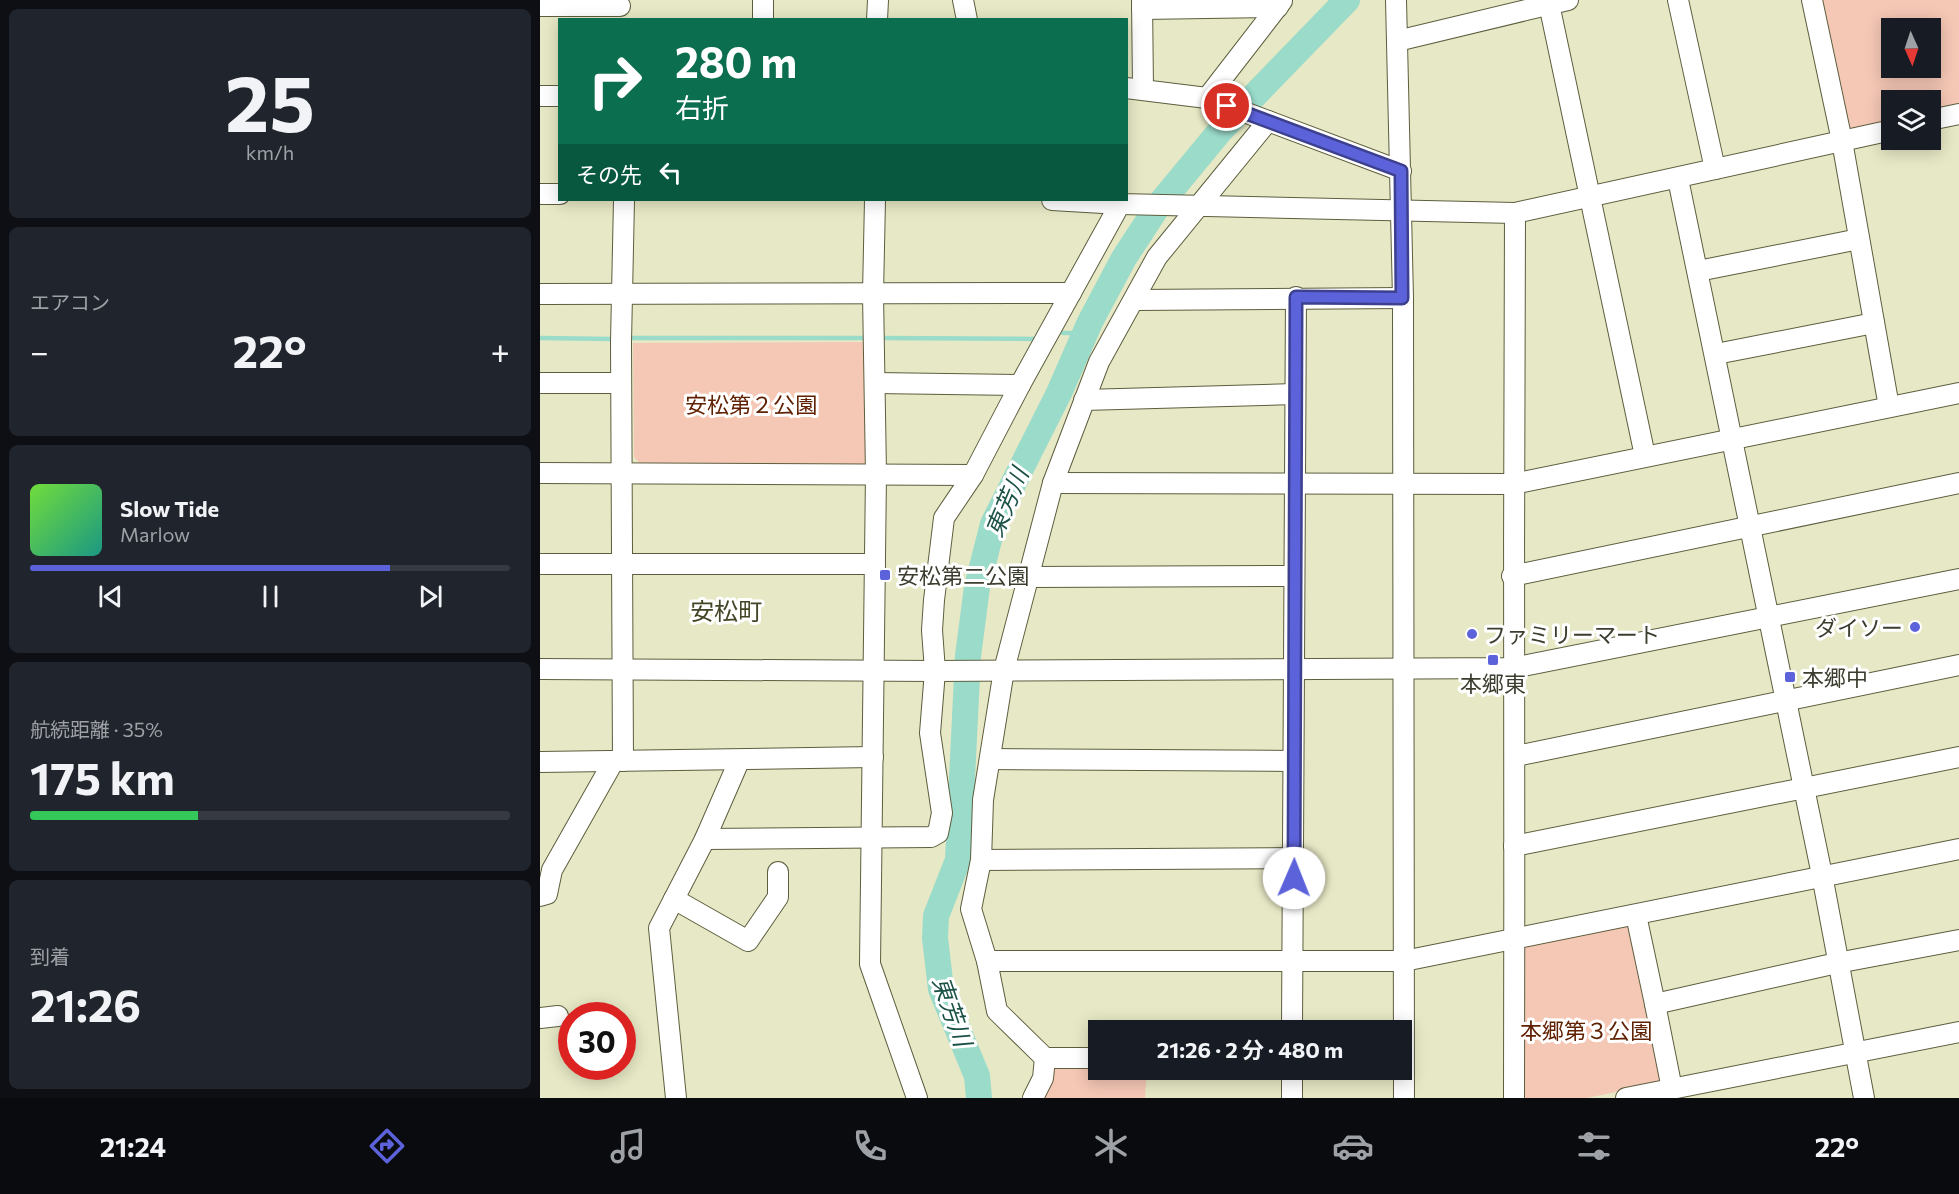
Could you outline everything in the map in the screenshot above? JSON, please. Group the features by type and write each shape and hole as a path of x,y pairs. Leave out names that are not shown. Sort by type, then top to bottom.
{"street":[{"path":"763,0 763,18"},
{"path":"877,18 878,0"},
{"path":"963,0 967,18"},
{"path":"1396,0 1402,212 1404,1098"},
{"path":"1678,0 1715,169"},
{"path":"1812,0 1842,141 1889,407"},
{"path":"1397,40 1558,2 1588,197 1645,456"},
{"path":"1280,4 1142,4 1135,88 1207,98 1401,171"},
{"path":"1207,98 1280,4"},
{"path":"540,6 620,9"},
{"path":"540,96 558,96"},
{"path":"1941,118 1959,114"},
{"path":"1088,1058 1045,1058 997,1011 987,961 971,909 981,860 984,800 992,759 1002,670 1030,577 1053,483 1099,362 1157,257 1268,121"},
{"path":"1092,201 1120,204 1402,212 1515,213 1678,179 1881,132"},
{"path":"1678,179 1822,875 1864,1098"},
{"path":"540,194 558,194"},
{"path":"540,896 547,894 552,870 618,761 623,565 621,339 624,201"},
{"path":"875,201 873,294 876,474 870,964 916,1098"},
{"path":"705,839 931,837 938,833 942,813 930,733 943,671 932,630 944,518 974,475 1020,385 1120,204"},
{"path":"1514,1098 1516,756 1512,576 1515,213"},
{"path":"1698,271 1859,239"},
{"path":"540,294 1071,293"},
{"path":"1292,1020 1295,858 1293,484 1296,297"},
{"path":"1135,300 1402,298"},
{"path":"1716,354 1874,323"},
{"path":"540,383 621,383"},
{"path":"875,383 1020,385"},
{"path":"1053,483 1513,484 1959,393"},
{"path":"1084,400 1295,394"},
{"path":"540,473 974,475"},
{"path":"1512,576 1959,483"},
{"path":"540,564 875,564"},
{"path":"1030,577 1294,576"},
{"path":"540,669 943,671 1513,668 1959,579"},
{"path":"1516,756 1959,665"},
{"path":"540,762 739,761 873,757"},
{"path":"1514,846 1803,786 1959,757"},
{"path":"992,759 1293,760"},
{"path":"676,1098 659,928 705,839 739,761"},
{"path":"987,961 1292,959 1404,961 1959,849"},
{"path":"981,860 1295,858"},
{"path":"674,899 748,941 778,897 778,872"},
{"path":"1636,915 1672,1089"},
{"path":"1655,1004 1838,963 1959,940"},
{"path":"1626,1098 1959,1032"},
{"path":"1033,1098 1043,1078 1045,1058"},
{"path":"1292,1080 1292,1098"}],"green space":[{"path":"1819,0 1959,0 1959,108 1941,112 1941,90 1881,90 1881,126 1856,132 1843,123"},
{"name":"安松第２公園","path":"864,342 869,350 870,460 863,466 641,465 634,457 633,343"},
{"name":"本郷第３公園","path":"1629,923 1664,1082 1587,1098 1520,1098 1521,947"},
{"path":"1051,1063 1088,1063 1088,1080 1146,1080 1145,1098 1040,1098"}],"waterway":[{"name":"東芳川","path":"979,1098 977,1076 941,989 935,938 936,916 958,860 968,656 977,587 993,524 1059,393 1090,322 1124,258 1158,206 1220,131 1347,0"},
{"path":"1063,333 1085,333"},
{"path":"540,338 615,339"},
{"path":"627,338 870,338"},
{"path":"879,338 1038,339"}],"place":[{"name":"安松第二公園","path":"885,575"},
{"name":"ダイソー","path":"1915,627"},
{"name":"ファミリーマート","path":"1472,634"},
{"name":"本郷東","path":"1493,660"},
{"name":"本郷中","path":"1790,677"}],"district":[{"name":"安松町","path":"726,610"}],"route":[{"path":"1227,106 1401,171 1402,298 1296,297 1293,484 1294,878"}]}
